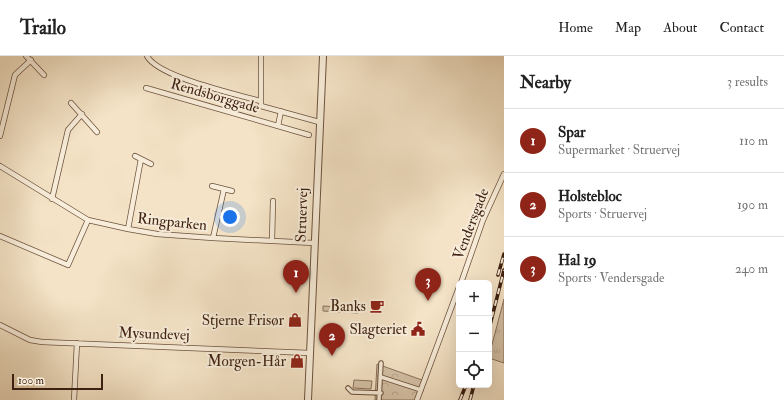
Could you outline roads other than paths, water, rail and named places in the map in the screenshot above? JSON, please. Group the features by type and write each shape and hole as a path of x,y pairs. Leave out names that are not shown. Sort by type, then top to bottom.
{"street":[{"path":"26,56 44,75"},
{"name":"Rendsborggade","path":"147,56 149,61 176,76 191,82 260,101"},
{"name":"Rendsborggade","path":"261,56 261,106 320,122"},
{"name":"Struervej","path":"308,400 323,56"},
{"path":"0,136 15,75 30,60"},
{"name":"Rendsborggade","path":"146,88 308,135"},
{"path":"71,103 97,132"},
{"name":"Rendsborggade","path":"278,126 281,111"},
{"path":"52,199 68,130 82,114"},
{"path":"135,156 151,164"},
{"name":"Ringparken","path":"128,229 141,159"},
{"name":"Ringparken","path":"0,166 88,220 157,234 314,243"},
{"name":"Vendersgade","path":"461,280 483,220 504,174"},
{"path":"212,186 232,191"},
{"name":"Ringparken","path":"213,238 224,189"},
{"path":"272,241 273,201"},
{"path":"0,236 68,265 88,220"},
{"path":"417,400 456,295"},
{"name":"Mysundevej","path":"0,325 30,340 42,342 310,353"},
{"path":"74,400 77,343"},
{"path":"379,400 382,363"},
{"path":"381,377 421,390"},
{"path":"348,388 352,392 380,393"}],"railway":[{"path":"498,275 504,254"},
{"path":"492,317 504,270"},
{"path":"460,400 465,388"},
{"path":"470,400 473,388"}],"place":[{"name":"Spar","path":"296,293"},
{"name":"Hal 19","path":"428,301"},
{"name":"Banks","path":"377,306"},
{"name":"Stjerne Frisør","path":"295,320"},
{"name":"Slagteriet","path":"418,329"},
{"name":"Holstebloc","path":"332,356"},
{"name":"Morgen-Hår","path":"297,361"}]}
